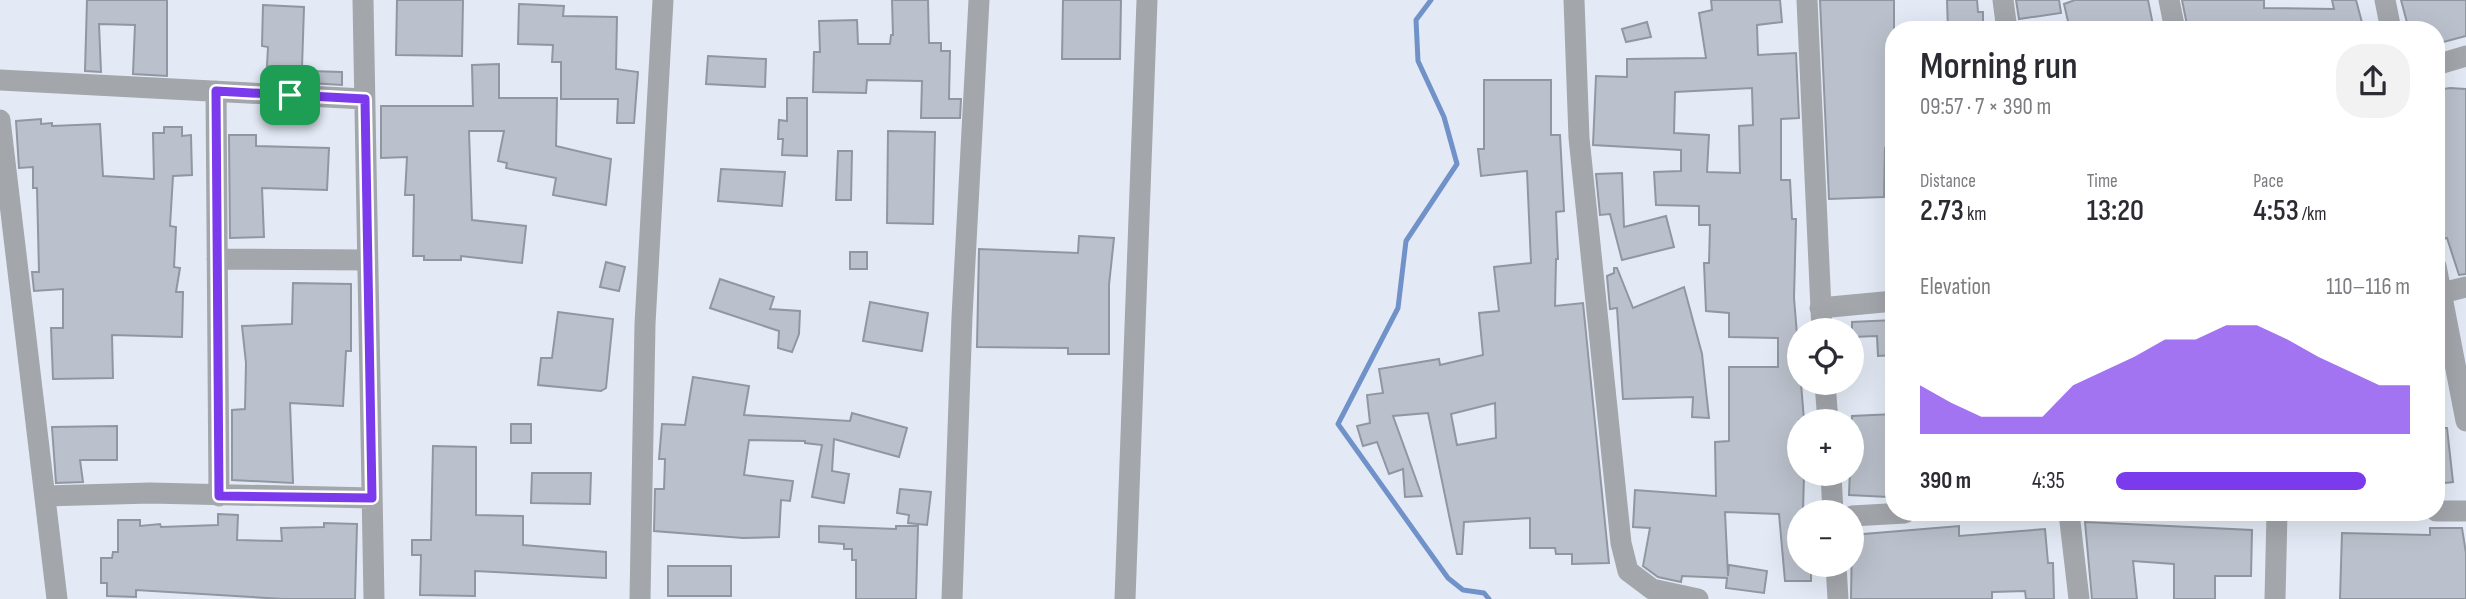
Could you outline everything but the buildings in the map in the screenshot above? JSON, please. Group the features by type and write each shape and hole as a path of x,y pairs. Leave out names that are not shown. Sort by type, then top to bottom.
{"street":[{"path":"363,0 374,599"},
{"path":"640,599 645,324 663,0"},
{"path":"952,599 962,317 979,0"},
{"path":"1125,599 1147,0"},
{"path":"1574,0 1578,138 1621,543 1628,571 1652,589 1698,599"},
{"path":"1807,0 1821,318"},
{"path":"2003,0 2006,21"},
{"path":"2169,0 2173,21"},
{"path":"2385,0 2389,21"},
{"path":"2445,62 2466,56"},
{"path":"0,80 365,99"},
{"path":"216,91 219,496"},
{"path":"0,120 57,599"},
{"path":"218,259 367,260"},
{"path":"2445,292 2466,286"},
{"path":"1821,308 1885,302"},
{"path":"2445,309 2466,421"},
{"path":"45,496 150,493 372,498"},
{"path":"2445,511 2466,511"},
{"path":"1864,515 1885,514"},
{"path":"2070,521 2079,599"},
{"path":"2276,599 2277,521"},
{"path":"1837,577 1838,599"}],"waterway":[{"path":"1431,0 1416,20 1418,61 1444,117 1457,164 1406,241 1398,308 1338,424 1448,578 1463,590 1484,593 1489,599"}],"route":[{"path":"216,91 290,95 365,99 372,498 219,496 216,91"}]}
